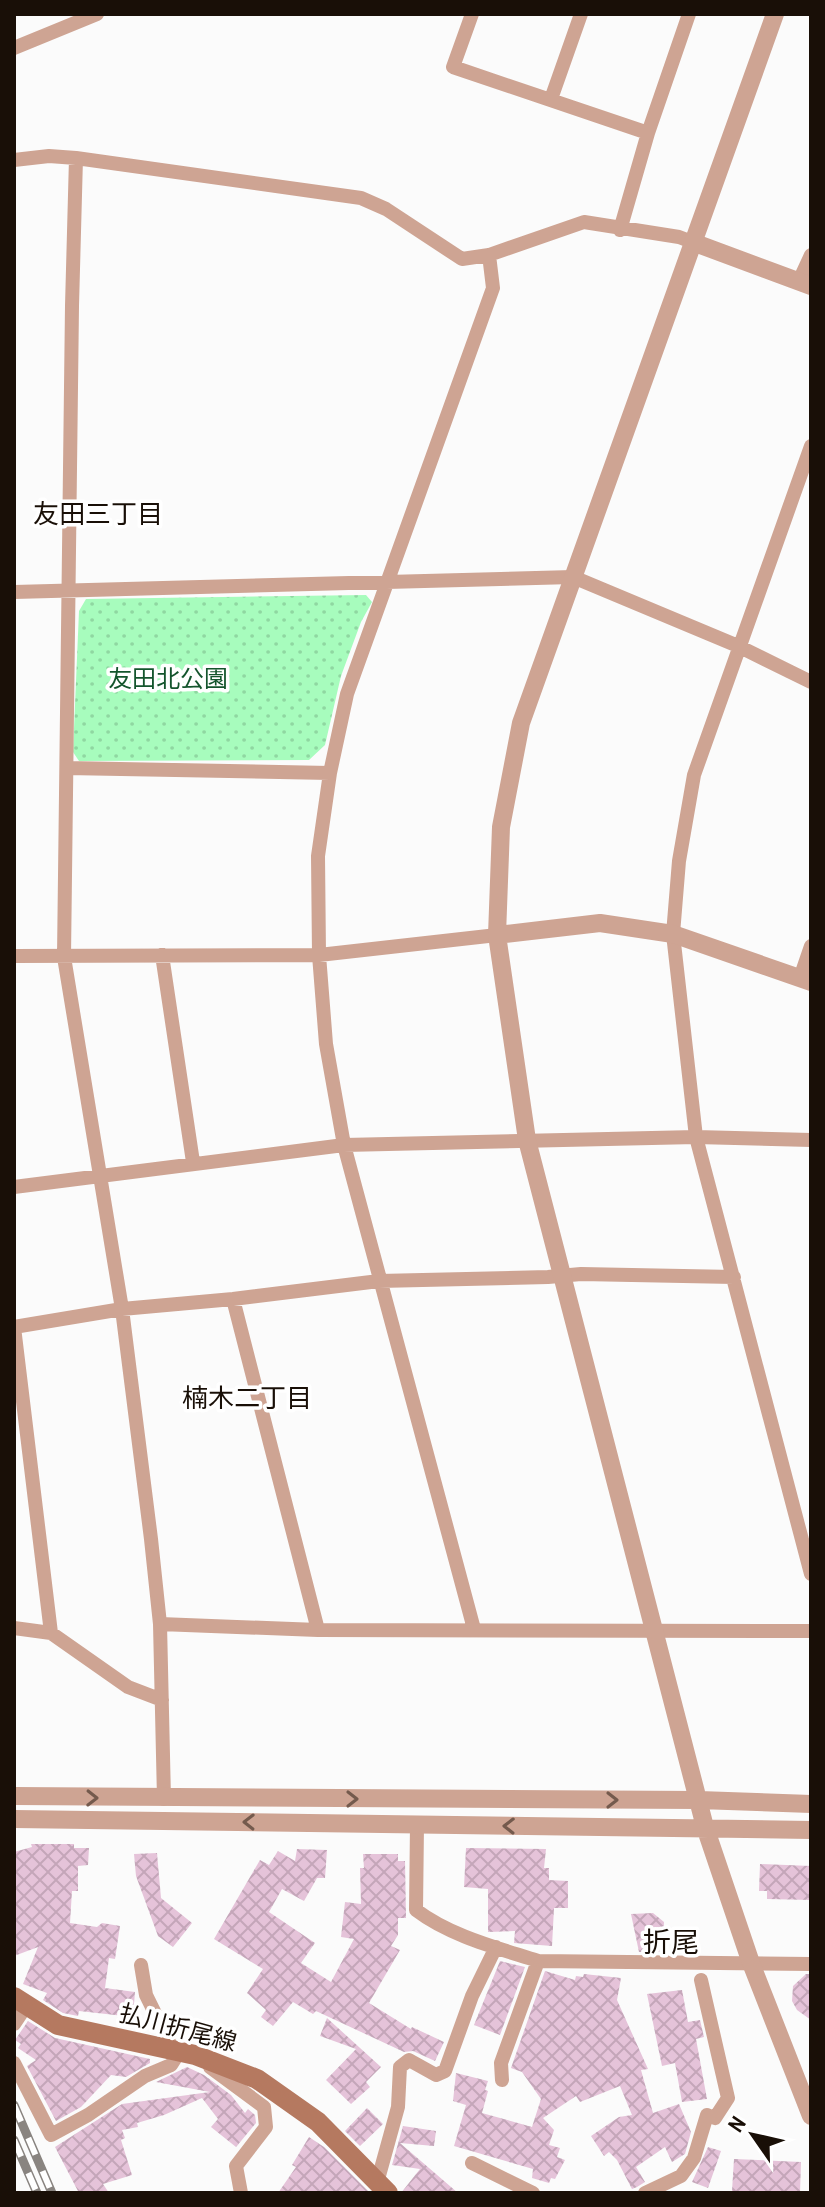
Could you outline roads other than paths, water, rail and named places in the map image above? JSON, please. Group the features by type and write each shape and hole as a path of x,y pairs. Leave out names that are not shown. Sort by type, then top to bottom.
{"main road":[{"name":"払川折尾線","path":"20,2001 58,2025 182,2052 257,2079 318,2122 382,2188"}],"street":[{"path":"14,48 97,14"},
{"path":"472,14 453,67 648,133"},
{"path":"551,99 581,14"},
{"path":"620,230 648,133 689,14"},
{"path":"775,14 521,723 501,827 497,935 527,1140 705,1827 751,1963 811,2116"},
{"path":"14,160 49,156 76,158 361,198 386,209 462,259 489,255 584,222 679,237 805,283 811,255"},
{"path":"76,158 64,957 122,1309 160,1624 164,1799"},
{"path":"474,1629 344,1145 326,1044 319,955 318,856 330,773 347,694 493,288 489,255"},
{"path":"811,446 694,775 679,861 673,934 696,1137 811,1574"},
{"path":"14,592 573,577 738,646 811,682"},
{"path":"67,768 330,773"},
{"path":"14,956 319,955 600,923 673,934 805,980 811,946"},
{"path":"162,955 193,1162"},
{"path":"14,1187 344,1145 696,1137 811,1140"},
{"path":"51,1633 14,1327 122,1309 379,1281 581,1274 734,1277"},
{"path":"233,1299 318,1630"},
{"path":"160,1624 318,1630 811,1631"},
{"path":"14,1628 51,1633 128,1687 162,1700"},
{"path":"14,1796 699,1800 811,1804"},
{"path":"14,1819 811,1830"},
{"path":"417,1825 416,1910 428,1920 496,1947 538,1961 811,1964"},
{"path":"382,2188 398,2107 400,2067 409,2060 436,2075 445,2071 472,1996 496,1947"},
{"path":"502,2080 501,2063 538,1961"},
{"path":"141,1965 146,1995 182,2052 264,2107 266,2127 236,2166 241,2193"},
{"path":"645,2193 681,2176 694,2158 707,2115 715,2118 728,2098 701,1980"},
{"path":"14,2024 20,2001"},
{"path":"14,2063 51,2135 88,2115 145,2076 171,2065 182,2052"},
{"path":"472,2163 533,2193"}],"railway":[{"path":"14,2105 52,2193"},
{"path":"14,2140 37,2193"}],"district":[{"name":"友田三丁目","path":"98,514"},
{"name":"楠木二丁目","path":"247,1398"},
{"name":"折尾","path":"671,1942"}],"park label":[{"name":"友田北公園","path":"168,679"}]}
